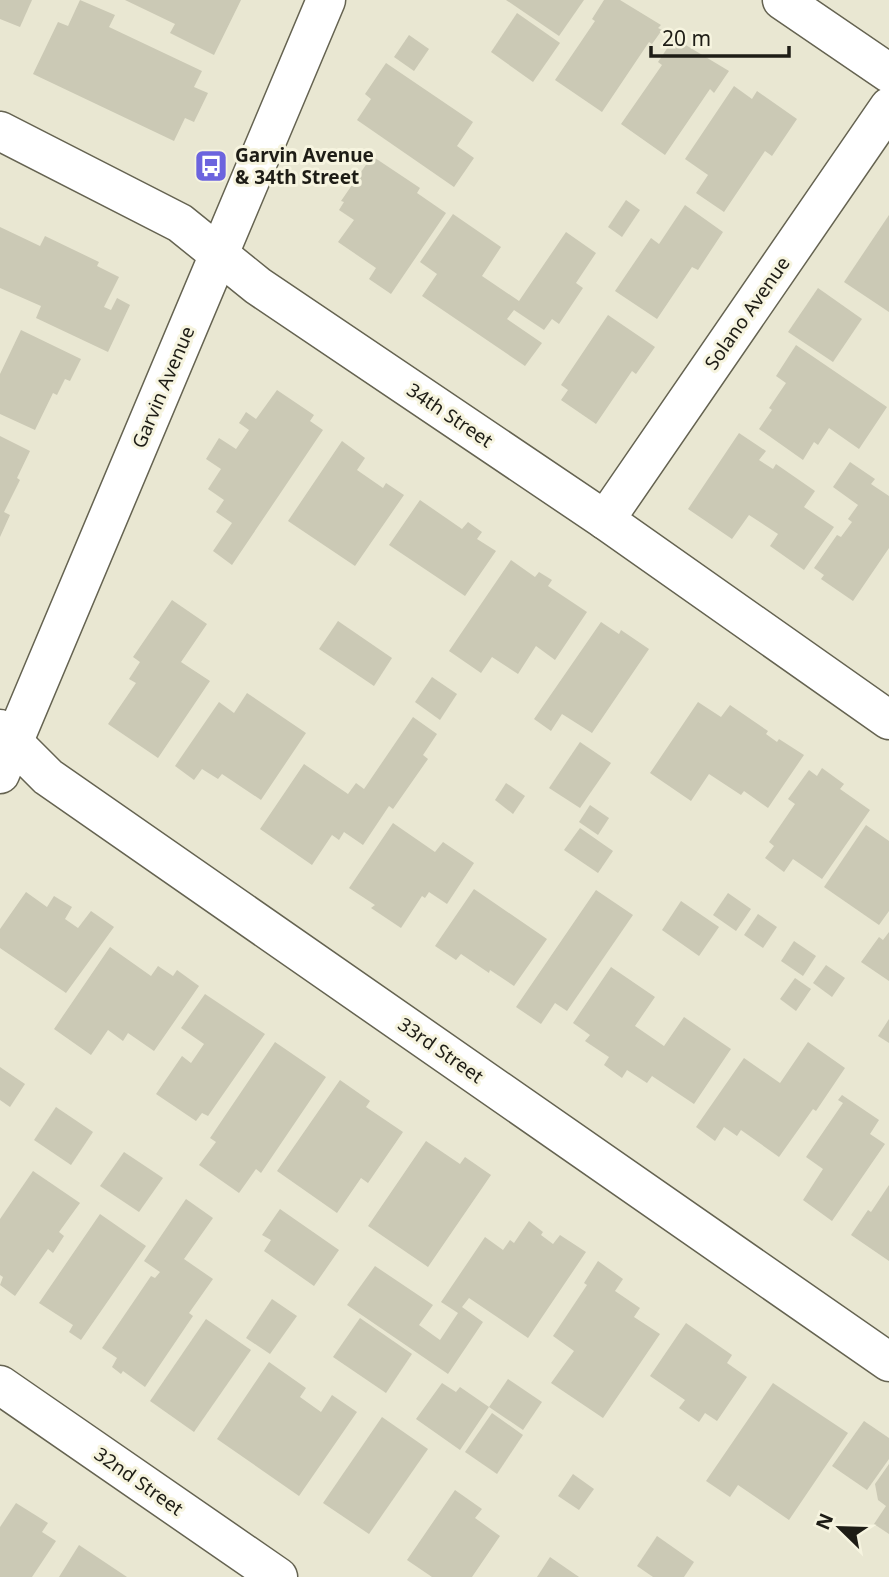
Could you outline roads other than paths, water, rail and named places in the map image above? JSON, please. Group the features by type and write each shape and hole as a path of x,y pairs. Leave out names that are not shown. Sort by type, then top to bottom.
{"street":[{"name":"Garvin Avenue","path":"4,749 326,0"},
{"path":"782,0 889,73"},
{"name":"Solano Avenue","path":"605,520 889,107"},
{"name":"34th Street","path":"0,131 180,223 258,286 605,520 889,720"},
{"name":"33rd Street","path":"4,749 889,1362"},
{"name":"32nd Street","path":"0,1385 278,1577"}],"place":[{"name":"Garvin Avenue & 34th Street","path":"211,166"}]}
